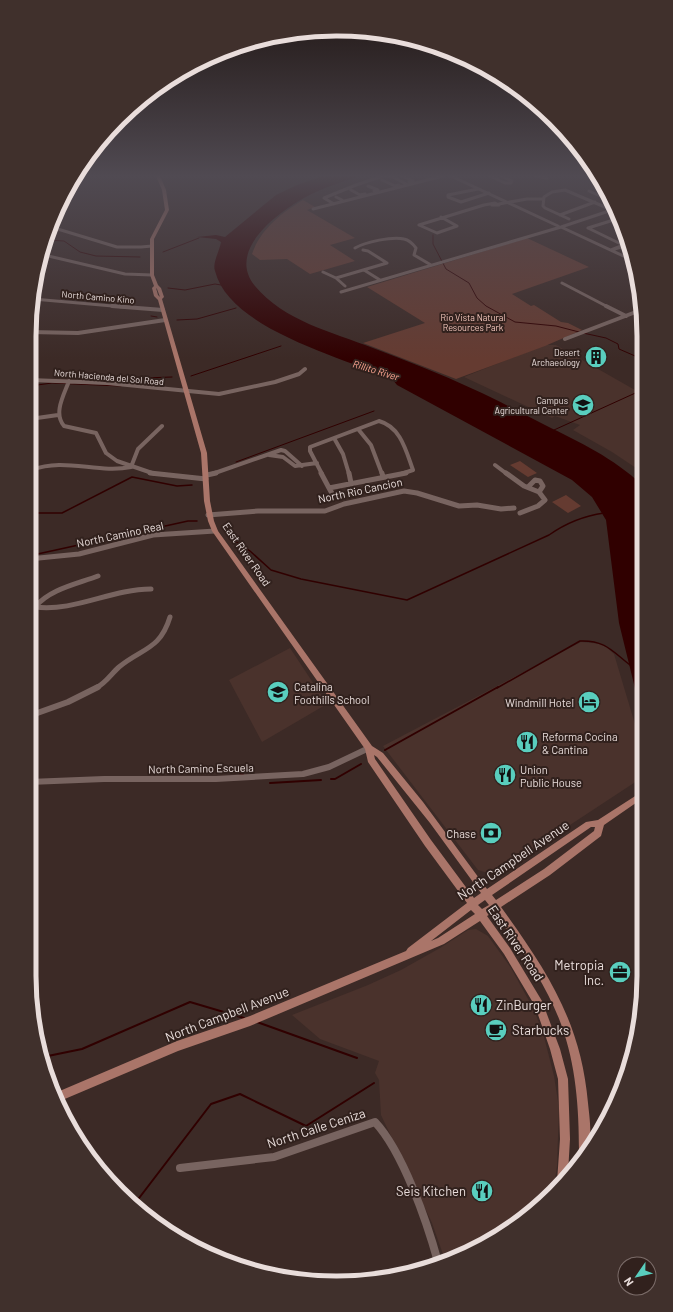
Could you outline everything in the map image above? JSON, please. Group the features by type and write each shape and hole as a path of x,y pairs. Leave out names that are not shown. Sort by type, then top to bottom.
{"main road":[{"name":"East River Road","path":"157,237 152,244 152,274 162,297 160,299 165,320 204,453 207,477 205,497 208,515 215,531 369,748 380,755 447,840 546,981 572,1042 580,1073 584,1116 584,1145"},
{"name":"East River Road","path":"369,748 371,760 482,916 539,1004 556,1048 563,1079 565,1099 563,1172"},
{"name":"North Campbell Avenue","path":"405,955 486,894 589,824 600,823 637,798"},
{"name":"North Campbell Avenue","path":"61,1095 177,1046 253,1019 441,941 482,916 568,857 598,833 600,823"}],"street":[{"path":"83,237 98,243 112,246 126,247 152,244"},
{"path":"355,248 365,243 391,237"},
{"path":"402,237 416,248 414,255 431,264"},
{"path":"341,292 521,237"},
{"path":"583,237 626,257"},
{"path":"609,237 622,243"},
{"path":"611,250 623,246"},
{"path":"336,278 387,263 368,251 363,250"},
{"path":"47,256 82,263 114,274 137,276 152,274"},
{"path":"364,270 380,280"},
{"path":"322,272 336,278 345,286"},
{"path":"562,283 626,316"},
{"name":"North Camino Kino","path":"39,299 163,310"},
{"path":"565,339 636,312"},
{"path":"36,332 78,333 165,320"},
{"path":"306,369 299,374 275,382 219,394 187,391 196,389 225,390 266,381 306,369"},
{"name":"North Hacienda del Sol Road","path":"36,380 69,381 187,391"},
{"path":"69,381 58,415 60,423 64,426 96,433 108,454 131,467 176,478 207,477 267,455 283,457 295,466 317,463"},
{"path":"36,418 58,415"},
{"path":"329,488 410,472 413,470 404,444 392,426 386,422 379,421 310,447 317,463 329,488 334,497"},
{"path":"131,467 131,460 137,451 162,426"},
{"path":"358,429 367,437 374,448 383,477"},
{"path":"334,438 339,444 346,459 351,483"},
{"path":"36,468 47,464 101,469 126,469 131,467"},
{"path":"495,465 528,487 539,492 545,500 538,506 520,513"},
{"path":"528,487 535,480 540,481 543,486 539,492"},
{"name":"North Rio Cancion","path":"208,515 229,512 325,511 344,504 404,491 417,493 459,506 477,506 502,509 514,508 478,503 457,503 410,489 351,499 323,508 309,510"},
{"name":"North Camino Real","path":"36,558 79,554 153,535 215,531"},
{"path":"36,604 49,595 98,576"},
{"path":"36,609 47,610 72,606 126,591 151,589"},
{"path":"36,713 68,702 103,684 120,667 151,647 160,639 166,632 170,617"},
{"name":"North Camino Escuela","path":"36,782 104,779 216,779 303,774 329,767 369,748"},
{"name":"North Calle Ceniza","path":"180,1168 274,1157 375,1122 384,1131 414,1192 431,1234 437,1258"}],"shaded area":[{"name":"Campus Agricultural Center","path":"544,345 556,345 637,391 637,469 612,452 573,430 580,425 555,416 552,418 464,377"},
{"path":"581,642 603,644 614,654 637,731 637,781 494,875 478,870 383,746"},
{"name":"Catalina Foothills School","path":"290,648 327,704 262,742 229,680"},
{"path":"476,929 488,936 511,968 534,1010 543,1033 554,1076 559,1108 557,1166 555,1182 519,1214 487,1236 444,1256 432,1223 381,1115 379,1080 375,1073 379,1061 320,1039 292,1015 368,985 401,970 468,930"}],"green space":[{"path":"260,237 354,237 355,238 330,245 355,261 310,274 287,259 260,260 252,254"},
{"name":"Rio Vista Natural Resources Park","path":"527,238 589,267 512,294 531,306 534,305 561,322 568,323 582,330 545,346 456,379 363,343 425,323 367,287"},
{"path":"520,461 537,473 528,477 510,465"},
{"path":"566,495 581,506 568,513 552,502"}],"water":[{"name":"Rillito River","path":"199,237 256,237 247,260 248,273 255,286 267,298 294,317 325,331 373,348 461,383 596,451 637,480 637,696 619,623 606,520 592,497 572,480 397,385 393,380 291,339 242,310 225,292 215,271 215,260 221,242 216,239"}],"waterway":[{"path":"433,237 433,244 446,269 469,283 477,298 486,306 515,322 556,326 579,332"},
{"path":"163,252 199,238"},
{"path":"52,240 64,241 80,252 96,256 140,257"},
{"path":"168,288 185,290 215,284 221,285"},
{"path":"177,320 197,319 236,308"},
{"path":"151,316 157,317"},
{"path":"583,333 606,338 618,344 619,349 637,357"},
{"path":"191,376 281,346"},
{"path":"129,383 144,378 172,377"},
{"path":"36,385 52,383 121,386"},
{"path":"554,430 637,392"},
{"path":"236,462 374,411"},
{"path":"36,513 62,513 132,477 177,486 192,485"},
{"path":"235,541 250,551 271,570 301,579 407,600 549,535 568,524 582,518 604,513"},
{"path":"36,554 188,521 197,521"},
{"path":"497,688 580,641 589,641 602,644 630,665"},
{"path":"385,750 498,687"},
{"path":"331,779 335,779 361,764"},
{"path":"179,770 219,769 243,774"},
{"path":"160,770 169,770"},
{"path":"270,783 321,780"},
{"path":"47,1056 82,1049 190,1002 244,1018"},
{"path":"257,1022 357,1058"},
{"path":"137,1200 211,1104 240,1094 306,1126 374,1083"}],"place":[{"name":"Desert Archaeology","path":"596,357"},
{"name":"Campus Agricultural Center","path":"583,405"},
{"name":"Catalina Foothills School","path":"278,692"},
{"name":"Windmill Hotel","path":"589,702"},
{"name":"Reforma Cocina & Cantina","path":"527,742"},
{"name":"Union Public House","path":"505,775"},
{"name":"Chase","path":"491,833"},
{"name":"Metropia Inc.","path":"620,972"},
{"name":"ZinBurger","path":"481,1005"},
{"name":"Starbucks","path":"496,1030"},
{"name":"Seis Kitchen","path":"482,1191"}]}
